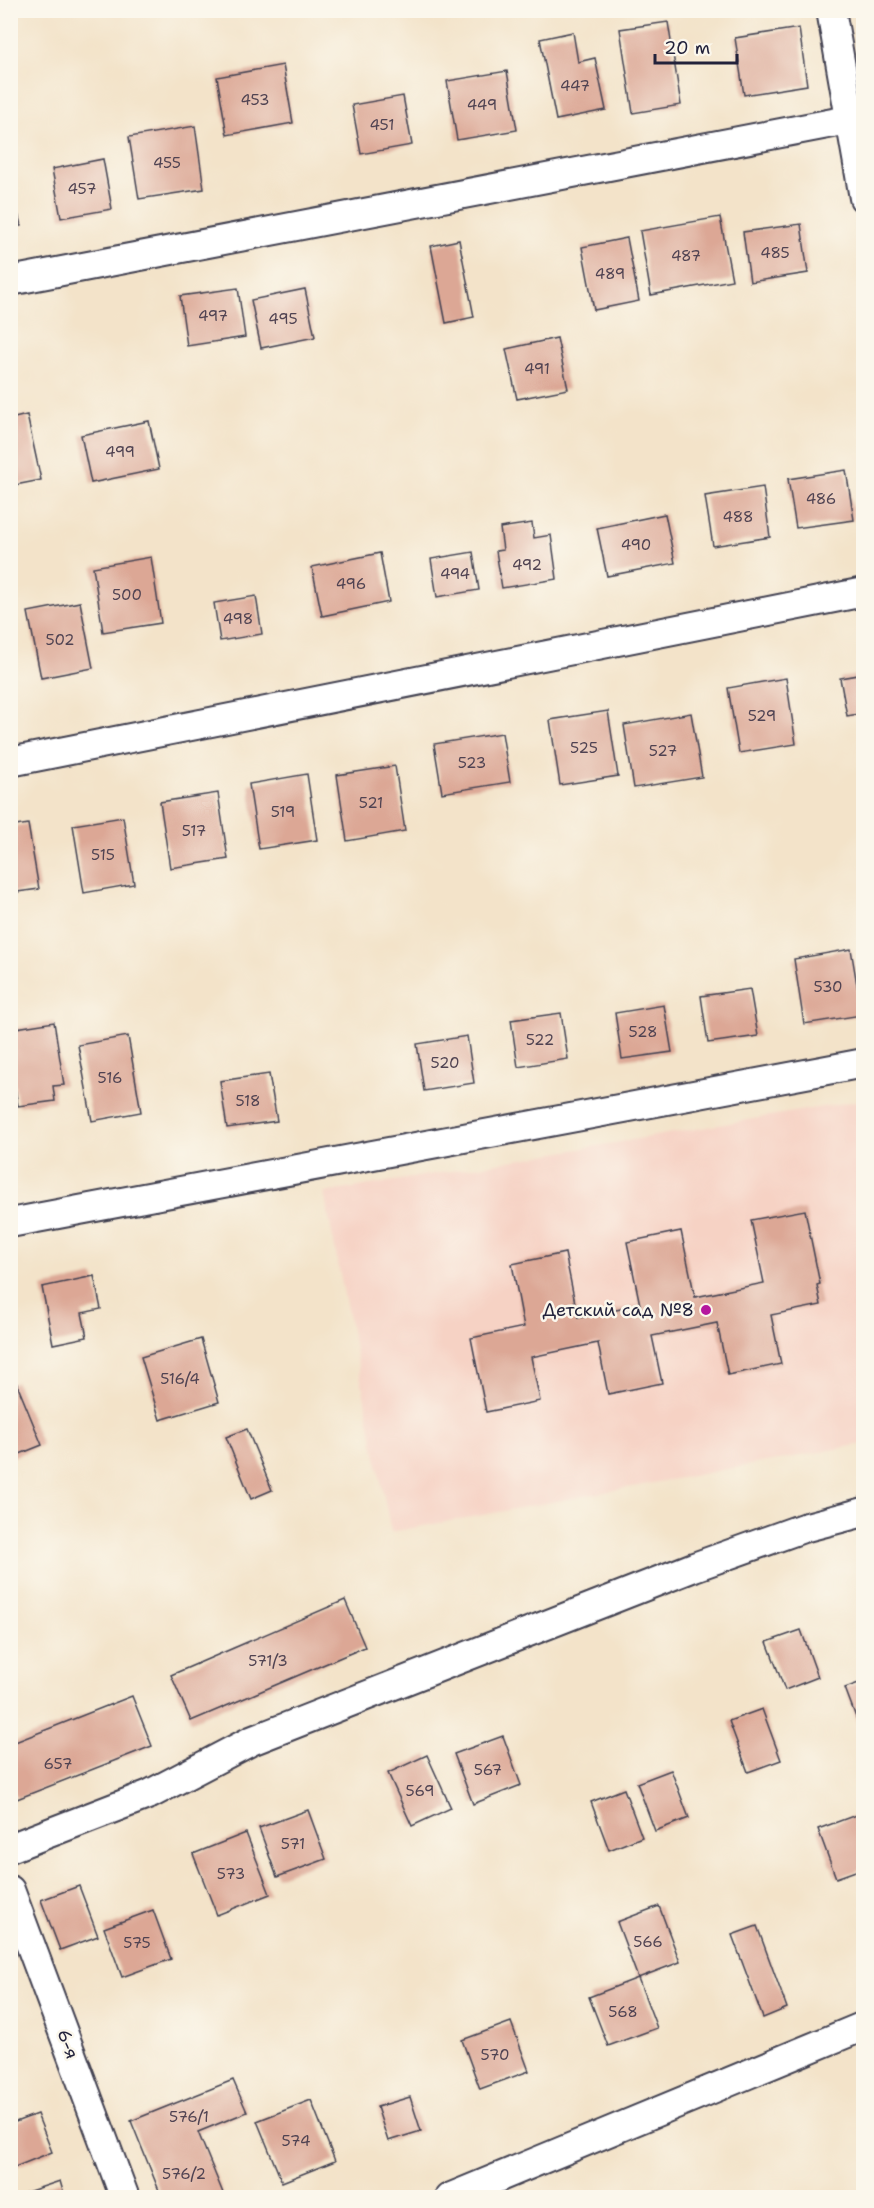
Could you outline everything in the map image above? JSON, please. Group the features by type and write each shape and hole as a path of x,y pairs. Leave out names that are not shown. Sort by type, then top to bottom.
{"street":[{"path":"831,10 856,118 864,198"},
{"path":"10,281 856,118"},
{"path":"10,762 864,592"},
{"path":"10,1224 864,1063"},
{"path":"10,1848 150,1794 251,1741 694,1567 803,1528 864,1512"},
{"name":"6-я","path":"10,1890 124,2198"},
{"path":"449,2198 864,2026"}],"shaded area":[{"path":"863,1100 863,1444 391,1532 324,1193"}],"building":[{"path":"668,22 681,105 633,113 620,29"},
{"path":"799,28 807,85 744,95 735,38"},
{"path":"573,32 578,62 595,58 606,110 556,120 540,39"},
{"path":"283,65 293,123 227,135 217,77"},
{"path":"507,71 517,130 457,140 447,81"},
{"path":"403,96 412,145 361,154 352,105"},
{"path":"195,126 204,189 139,199 129,137"},
{"path":"103,159 112,209 61,218 52,169"},
{"path":"10,179 21,226 10,228"},
{"path":"720,217 732,280 651,295 640,231"},
{"path":"801,224 808,273 750,282 743,232"},
{"path":"627,238 639,301 594,310 582,247"},
{"path":"459,240 474,317 446,323 431,246"},
{"path":"238,288 245,337 187,346 180,296"},
{"path":"305,289 315,337 261,348 251,300"},
{"path":"557,338 568,389 517,399 506,349"},
{"path":"27,415 41,480 10,486 10,419"},
{"path":"149,421 159,469 91,483 81,435"},
{"path":"846,470 854,520 796,528 788,479"},
{"path":"763,487 770,537 713,546 705,496"},
{"path":"665,514 675,563 607,576 597,528"},
{"path":"532,523 534,538 551,535 557,579 502,588 496,551 503,550 500,528"},
{"path":"473,552 479,590 437,597 431,559"},
{"path":"380,553 389,602 322,616 312,567"},
{"path":"151,557 161,623 103,632 93,567"},
{"path":"256,596 262,634 220,641 214,603"},
{"path":"80,602 93,668 41,678 28,612"},
{"path":"864,674 864,713 847,716 840,678"},
{"path":"786,678 796,744 739,753 728,688"},
{"path":"608,711 618,776 560,785 550,720"},
{"path":"691,713 702,777 634,788 624,725"},
{"path":"502,733 510,782 442,793 434,744"},
{"path":"395,766 405,831 347,841 337,775"},
{"path":"307,774 317,840 259,849 249,784"},
{"path":"218,793 228,859 170,868 160,802"},
{"path":"123,817 134,884 84,893 73,825"},
{"path":"28,824 39,889 10,893 10,827"},
{"path":"851,949 862,1015 804,1024 794,959"},
{"path":"750,989 758,1036 708,1043 701,996"},
{"path":"664,1005 672,1052 622,1059 615,1013"},
{"path":"561,1013 568,1059 518,1067 511,1020"},
{"path":"54,1022 64,1085 53,1086 55,1101 18,1106 10,1059 10,1029"},
{"path":"128,1036 141,1112 92,1121 78,1045"},
{"path":"467,1036 474,1083 424,1091 417,1044"},
{"path":"269,1074 277,1121 227,1128 220,1081"},
{"name":"Детский сад №8","path":"805,1210 820,1284 817,1285 821,1305 771,1315 781,1364 728,1375 717,1323 652,1336 662,1383 608,1394 598,1343 531,1357 540,1401 486,1412 471,1338 524,1327 512,1264 565,1253 578,1318 640,1305 627,1242 681,1231 695,1297 764,1283 751,1220"},
{"path":"94,1276 101,1309 82,1313 87,1337 53,1344 42,1287"},
{"path":"201,1339 219,1402 160,1420 141,1357"},
{"path":"16,1382 42,1445 10,1458 10,1385"},
{"path":"247,1429 272,1490 251,1499 226,1437"},
{"path":"345,1600 365,1647 191,1721 171,1675"},
{"path":"801,1630 818,1677 785,1690 767,1642"},
{"path":"864,1681 864,1736 863,1736 845,1688"},
{"path":"132,1696 152,1746 17,1799 10,1782 10,1744"},
{"path":"762,1709 781,1760 748,1772 729,1721"},
{"path":"503,1736 521,1785 473,1804 454,1754"},
{"path":"427,1755 451,1808 412,1826 388,1773"},
{"path":"671,1770 689,1818 655,1831 637,1783"},
{"path":"624,1789 642,1837 609,1850 591,1802"},
{"path":"308,1810 326,1859 277,1877 259,1828"},
{"path":"864,1812 864,1868 836,1878 818,1829"},
{"path":"246,1833 270,1894 217,1915 193,1854"},
{"path":"79,1886 98,1936 60,1950 41,1900"},
{"path":"659,1906 680,1962 638,1978 617,1922"},
{"path":"153,1910 171,1959 122,1977 104,1928"},
{"path":"757,1926 787,2008 763,2018 732,1935"},
{"path":"638,1978 657,2028 608,2046 589,1997"},
{"path":"511,2022 529,2071 480,2089 462,2040"},
{"path":"233,2080 247,2112 198,2132 223,2193 212,2198 162,2198 131,2121"},
{"path":"410,2097 421,2131 388,2141 377,2107"},
{"path":"311,2100 335,2161 282,2182 257,2121"},
{"path":"37,2114 52,2152 10,2169 10,2124"},
{"path":"60,2181 65,2198 12,2198 12,2197"}],"place":[{"name":"Детский сад №8","path":"706,1310"}]}
